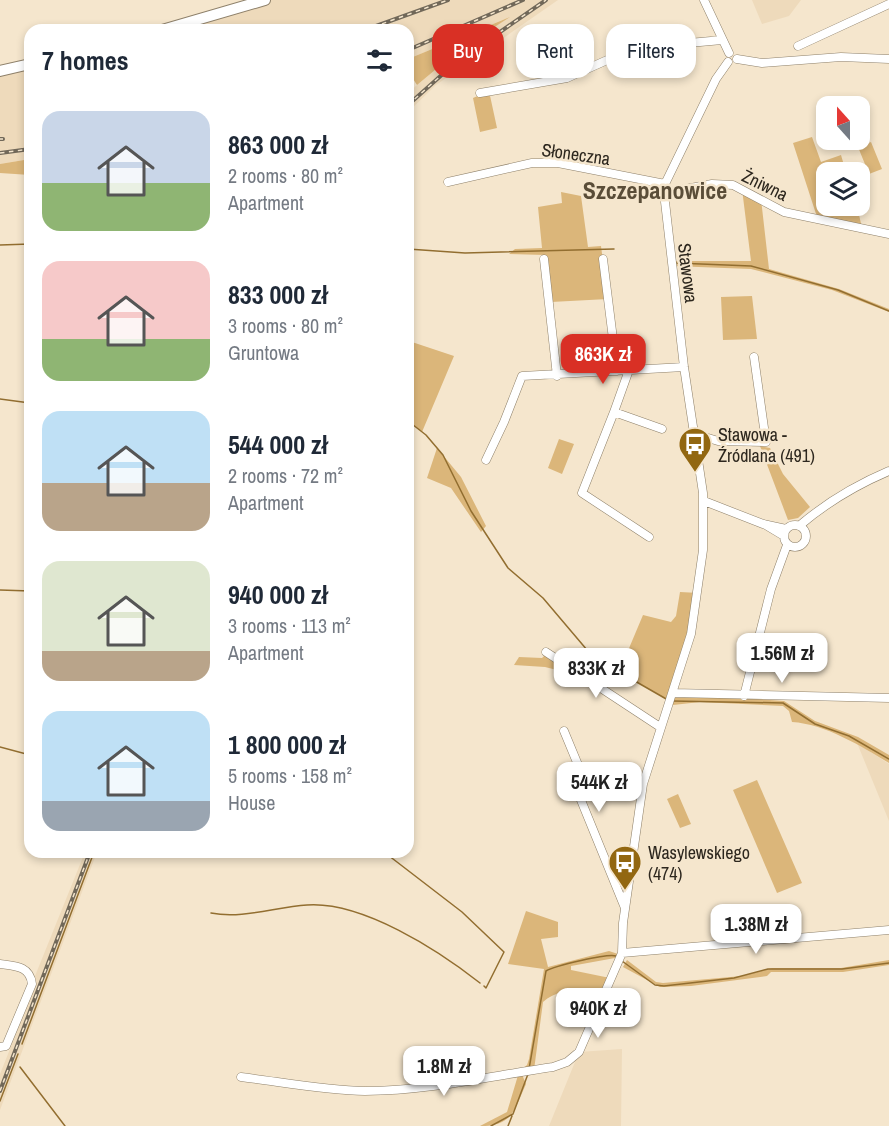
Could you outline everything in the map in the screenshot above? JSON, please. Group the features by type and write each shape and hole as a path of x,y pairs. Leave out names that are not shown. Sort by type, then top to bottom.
{"main road":[{"path":"183,24 265,0"},
{"path":"0,71 24,65"}],"street":[{"path":"704,0 729,57"},
{"path":"798,46 878,4 889,4"},
{"path":"480,93 567,78 634,48 722,40"},
{"path":"664,189 716,79 729,57 736,54 737,59 762,63 841,57 889,59"},
{"name":"Słoneczna","path":"448,182 532,163 549,163 664,189"},
{"name":"Żniwna","path":"664,189 712,184 733,185 784,212 889,234"},
{"name":"Stawowa","path":"241,1077 365,1091 431,1086 537,1069 567,1062 579,1052 619,957 644,784 660,727 673,693 697,603 703,550 704,501 684,367 664,189"},
{"path":"544,259 557,376"},
{"path":"603,259 617,371"},
{"path":"695,434 718,441 766,442 754,357"},
{"path":"486,459 522,376 557,376 684,367"},
{"path":"629,370 582,493 649,537"},
{"path":"614,412 662,429"},
{"path":"704,501 785,532 802,529 818,513 863,482 889,471"},
{"path":"744,696 780,564 790,546 804,542 802,529"},
{"path":"785,532 790,546"},
{"path":"546,652 660,727"},
{"path":"673,693 889,698"},
{"path":"564,731 581,772 579,780 574,783 626,908"},
{"path":"619,957 889,930"},
{"path":"0,964 21,967 27,971 32,984 3,1046"}],"shaded area":[{"path":"265,0 558,0 524,24 516,24 516,29 504,38 504,24 498,24 505,19 493,24 432,24 432,49 414,57 414,24 183,24"},
{"path":"752,0 801,0 789,16 762,24"},
{"path":"432,49 432,72 417,85 414,80 414,57"},
{"path":"24,65 24,160 0,164 0,71"},
{"path":"432,73 432,78 446,78 414,106 414,88"},
{"path":"489,91 497,128 480,132 473,98"},
{"path":"812,137 821,162 816,162 816,214 793,143"},
{"path":"870,142 882,169 870,174 870,162 864,162 859,150 870,150"},
{"path":"841,155 843,162 821,162"},
{"path":"24,160 24,175 0,173 0,164"},
{"path":"742,189 761,199 769,269 839,289 889,309 889,312 832,290 751,269 672,266 671,261 751,261"},
{"path":"561,192 581,196 588,247 601,246 608,299 551,302 545,255 509,254 515,249 542,248 538,207 562,203"},
{"path":"859,216 862,228 817,217"},
{"path":"752,296 757,339 723,340 721,297"},
{"path":"414,343 454,356 422,432 414,426"},
{"path":"559,439 574,444 562,474 548,468"},
{"path":"760,446 770,448 783,474 810,507 798,518 788,520"},
{"path":"437,448 461,477 486,526 481,532 451,488 427,478"},
{"path":"680,592 699,593 673,693 784,701 815,721 858,737 889,755 889,763 830,731 792,722 789,711 783,706 700,702 673,705 673,694 666,699 619,672 643,615 671,622 676,616"},
{"path":"547,653 569,667 565,672 545,667 514,665 519,657 542,658"},
{"path":"857,743 889,764 889,821 864,760"},
{"path":"757,780 802,883 777,893 733,790"},
{"path":"678,794 691,824 680,828 667,799"},
{"path":"83,858 95,858 0,1110 0,1074 12,1044 8,1043"},
{"path":"526,911 558,922 558,937 541,939 548,967 609,951 618,954 615,958 571,966 571,970 610,978 605,990 581,989 564,992 549,997 543,1002 534,1070 521,1072 526,1084 515,1109 511,1115 499,1123 480,1126 507,1112 519,1072 527,1065 529,1059 544,969 508,964"},
{"path":"627,960 656,982 663,983 742,976 772,968 841,968 889,960 889,965 843,972 771,972 767,976 691,986 660,987 623,967"},
{"path":"622,1049 621,1126 549,1126 579,1052"}],"waterway":[{"path":"0,245 24,244"},
{"path":"414,249 465,253 614,249"},
{"path":"676,263 751,266 838,290 889,311"},
{"path":"0,399 24,402"},
{"path":"414,426 426,435 443,455 471,511 508,568 543,598 593,657 668,700"},
{"path":"0,590 24,591"},
{"path":"672,701 783,703 815,724 849,736 889,759"},
{"path":"0,747 24,753"},
{"path":"22,1044 92,858"},
{"path":"392,858 462,912 504,952 486,988 484,986"},
{"path":"211,913 235,915 307,905 329,906 351,911 398,930 443,956 480,983"},
{"path":"529,1069 546,971 581,960 616,956"},
{"path":"622,961 655,985 664,986 734,978 768,969 842,969 889,963"},
{"path":"0,1101 18,1054"},
{"path":"20,1067 65,1126"},
{"path":"491,1126 513,1114 528,1074"},
{"path":"508,1126 512,1116"}],"railway":[{"path":"382,24 448,0"},
{"path":"414,47 523,0"},
{"path":"414,100 454,64 546,0"},
{"path":"0,153 24,150"},
{"path":"0,1091 88,858"}],"place":[{"name":"Stawowa - Źródlana (491)","path":"695,473"},
{"name":"Wasylewskiego (474)","path":"625,891"}],"district":[{"name":"Szczepanowice","path":"655,190"}]}
